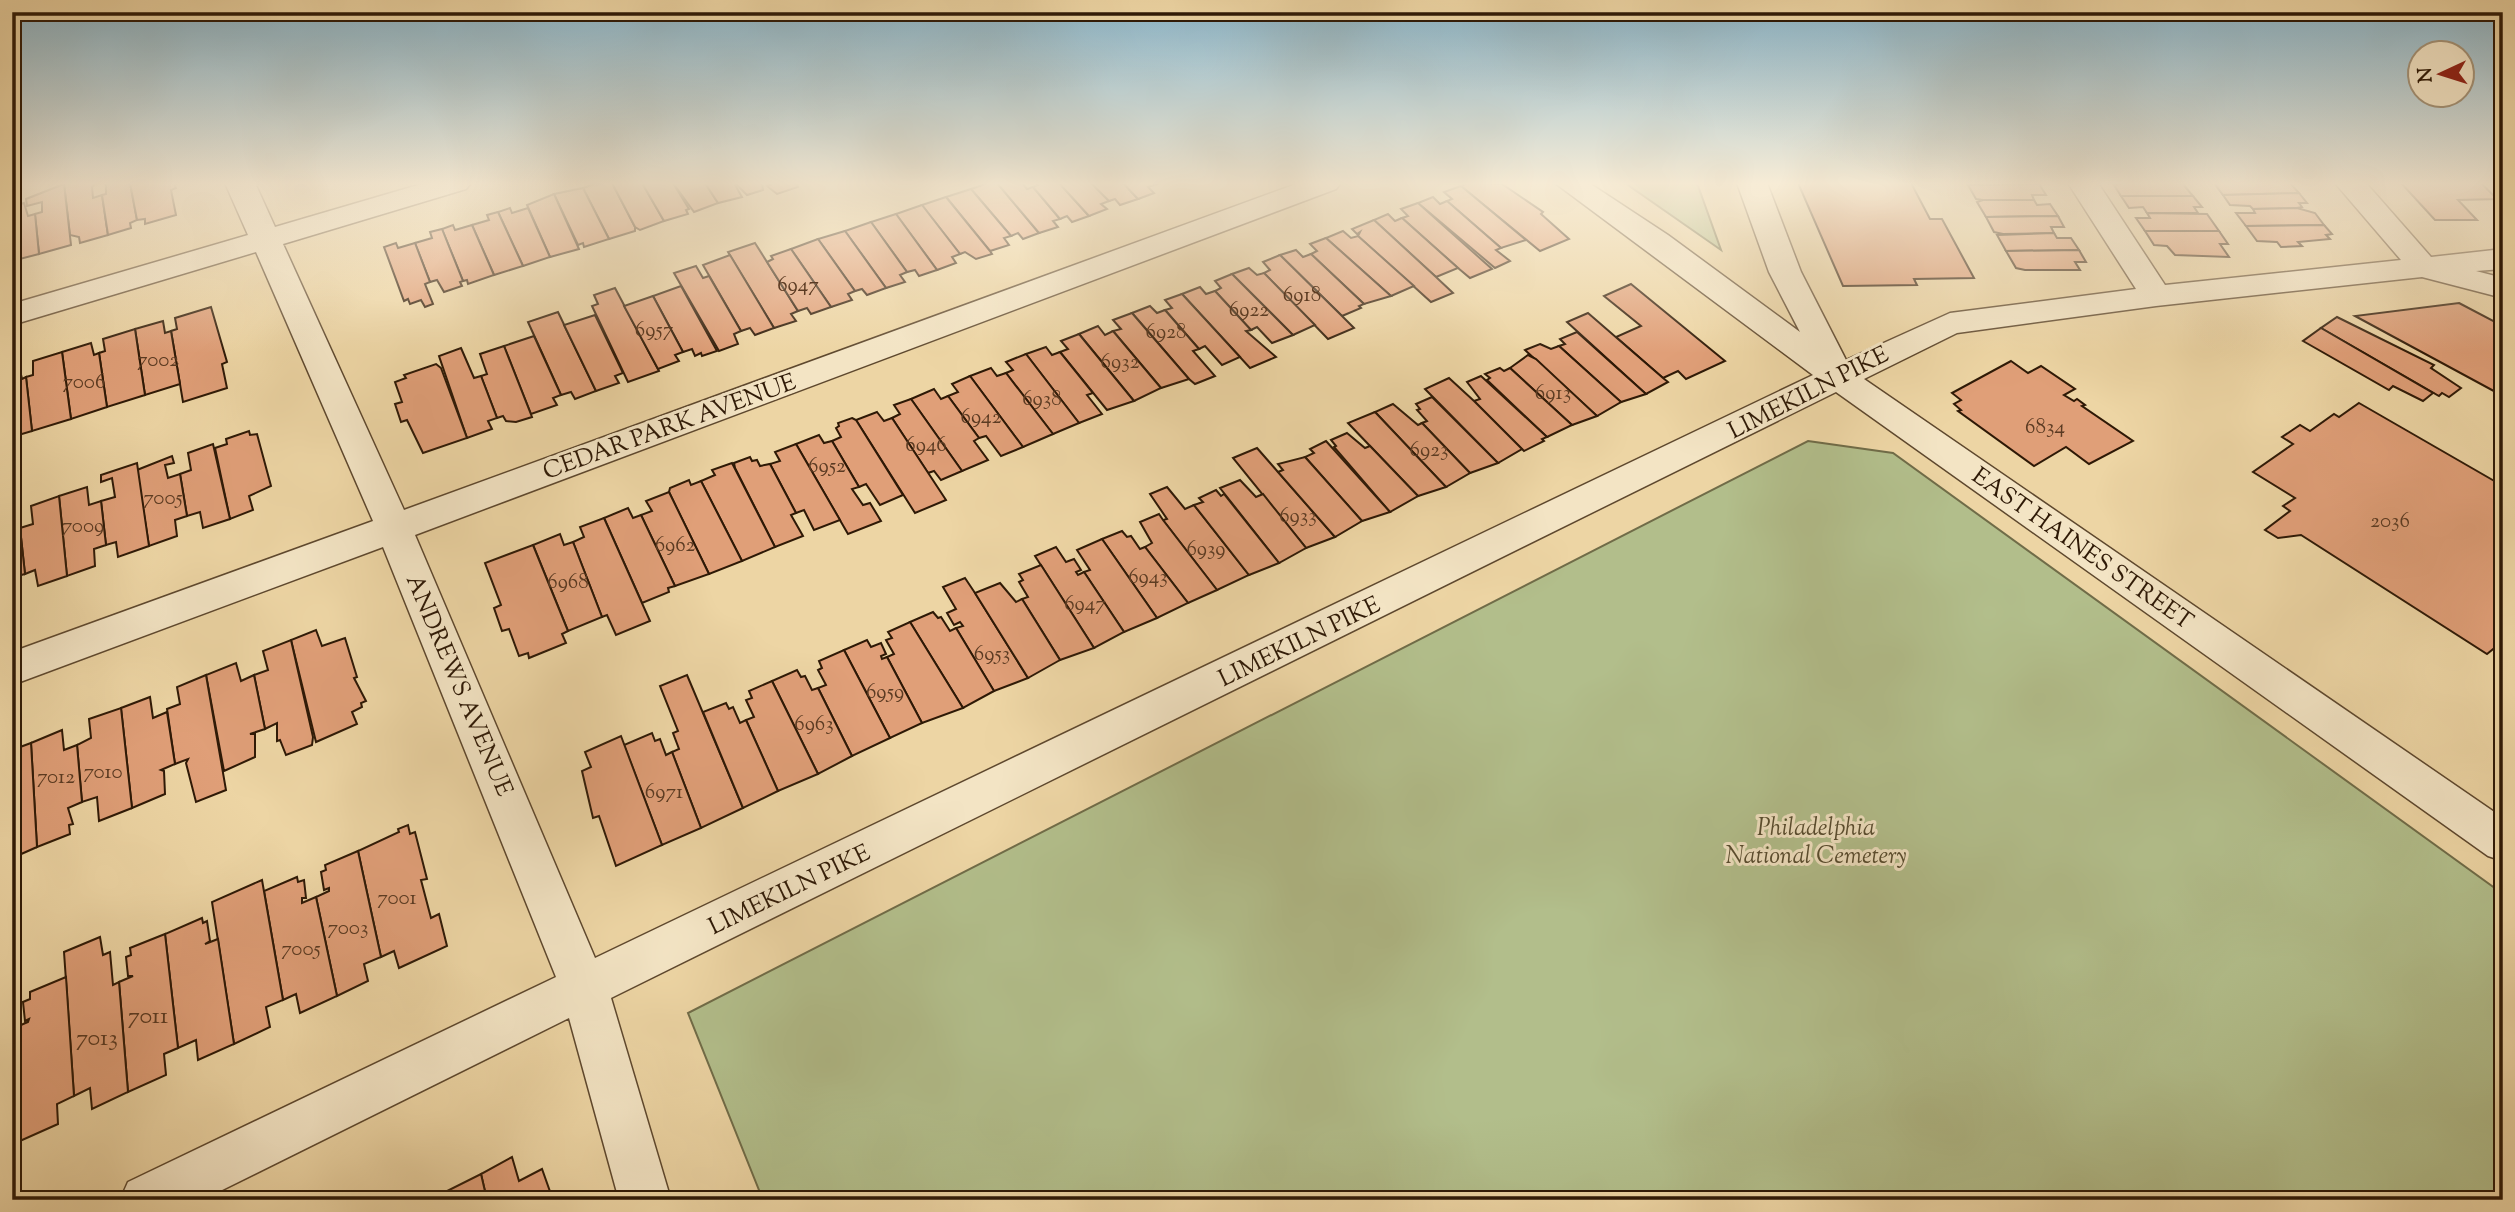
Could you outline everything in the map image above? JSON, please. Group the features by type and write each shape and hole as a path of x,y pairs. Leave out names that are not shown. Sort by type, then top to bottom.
{"street":[{"path":"12,315 264,240"},
{"name":"ANDREWS AVENUE","path":"266,240 394,528 585,989 645,1200"},
{"name":"CEDAR PARK AVENUE","path":"12,669 1173,240"},
{"path":"1653,240 1839,378"},
{"name":"EAST HAINES STREET","path":"1773,240 1785,272 1839,378 2503,842"},
{"path":"2120,240 2156,296"},
{"path":"2399,240 2424,268 2503,288"},
{"name":"LIMEKILN PIKE","path":"146,1200 585,989 1950,323 2156,296 2503,258"}],"green space":[{"path":"1706,240 1717,240 1721,250"},
{"name":"Philadelphia National Cemetery","path":"1808,441 1893,453 2503,894 2503,1200 763,1200 688,1013"}],"building":[{"path":"12,240 38,240 39,254 12,261"},
{"path":"38,240 70,240 71,245 39,254"},
{"path":"427,240 446,240 463,281 460,282 462,286 444,292 437,280 430,282 415,243"},
{"path":"446,240 478,240 494,275 468,284 467,280 463,281"},
{"path":"478,240 511,240 523,266 494,275"},
{"path":"511,240 542,240 550,257 523,266"},
{"path":"542,240 575,240 579,249 550,257"},
{"path":"575,240 607,240 584,247 583,243 578,245"},
{"path":"818,240 851,240 886,288 867,295 862,289 855,291"},
{"path":"818,240 855,291 848,294 852,300 831,307 791,249"},
{"path":"851,240 884,240 907,272 900,275 905,282 886,288"},
{"path":"884,240 915,240 937,270 919,276 915,270 907,272"},
{"path":"915,240 949,240 960,254 952,257 956,263 937,270"},
{"path":"949,240 980,240 992,254 976,259 965,252 960,254"},
{"path":"981,240 1005,240 1009,245 990,251"},
{"path":"1328,240 1362,240 1414,286 1391,296"},
{"path":"1328,240 1391,296 1364,304 1311,254 1317,251 1310,244"},
{"path":"1362,240 1395,240 1453,293 1431,302"},
{"path":"1395,240 1426,240 1458,268 1436,277"},
{"path":"1426,240 1459,240 1492,269 1470,278"},
{"path":"1461,240 1491,240 1501,248 1496,250 1510,261 1495,268"},
{"path":"1491,240 1526,240 1501,248"},
{"path":"1526,240 1568,240 1540,251"},
{"path":"1823,240 1953,240 1974,278 1914,279 1917,285 1843,286"},
{"path":"2000,240 2072,240 2079,250 2006,251"},
{"path":"2151,240 2225,240 2228,244 2220,244 2229,257 2175,255 2167,246 2154,245"},
{"path":"2324,240 2298,242 2302,246 2281,247 2277,242 2257,241"},
{"path":"396,243 398,248 415,243 430,282 425,284 433,304 425,307 421,300 410,304 408,299 404,301 384,247"},
{"path":"755,243 798,311 791,314 796,321 774,328 728,252"},
{"path":"791,249 831,307 811,314 807,308 798,311 767,262 773,259 771,256"},
{"path":"1296,250 1303,257 1311,254 1364,304 1359,306 1361,308 1342,316 1280,255"},
{"path":"2079,250 2086,262 2075,262 2080,270 2016,268 2006,251"},
{"path":"730,255 774,328 755,335 750,328 741,331 703,265"},
{"path":"1280,255 1354,328 1328,339 1264,273 1270,270 1263,262"},
{"path":"696,266 703,278 709,276 741,331 734,334 738,344 719,351 674,273"},
{"path":"1249,268 1257,275 1264,273 1315,325 1293,335 1232,274"},
{"path":"1232,274 1293,335 1272,343 1257,327 1251,330 1215,291 1221,288 1215,281"},
{"path":"1631,284 1725,361 1686,379 1678,371 1663,378 1616,337 1641,326 1604,296"},
{"path":"681,286 717,351 702,356 701,353 695,356 692,349 683,352 653,296"},
{"path":"1200,287 1206,294 1215,291 1251,330 1246,331 1276,357 1250,368 1182,294"},
{"path":"615,288 659,371 628,382 592,306 598,304 594,295"},
{"path":"1182,294 1240,357 1222,365 1205,346 1199,349 1165,310 1172,308 1165,300"},
{"path":"653,296 683,352 675,355 679,361 658,369 624,306"},
{"path":"2459,303 2503,326 2503,396 2355,316"},
{"path":"1150,306 1157,313 1165,310 1199,349 1193,351 1215,376 1195,384 1189,379 1132,313"},
{"path":"211,307 227,362 222,364 227,388 183,402 171,331 177,329 175,318"},
{"path":"558,312 596,391 575,399 571,392 561,395 528,322"},
{"path":"1132,313 1189,379 1161,388 1113,331 1121,329 1113,320"},
{"path":"1588,313 1668,382 1646,394 1567,322"},
{"path":"595,315 623,373 615,376 619,383 596,391 564,325"},
{"path":"2337,317 2434,365 2431,368 2461,388 2449,397 2442,393 2439,396 2321,328"},
{"path":"163,321 165,333 171,331 180,384 145,395 135,329"},
{"path":"1098,326 1105,335 1113,331 1161,388 1134,401 1079,334"},
{"path":"2321,328 2433,393 2423,401 2393,386 2389,390 2303,341"},
{"path":"135,329 145,395 107,407 99,353 105,351 103,339"},
{"path":"1577,332 1646,394 1621,402 1559,346 1565,344 1560,339"},
{"path":"1079,334 1134,401 1107,410 1060,352 1068,349 1061,341"},
{"path":"534,336 561,395 553,398 557,405 531,414 504,346"},
{"path":"91,343 94,355 99,353 107,407 71,419 62,352"},
{"path":"1540,344 1551,349 1559,346 1621,402 1597,416 1525,350"},
{"path":"504,346 532,417 516,422 506,421 503,416 497,418 481,376 487,374 480,354"},
{"path":"1046,347 1052,355 1060,352 1093,393 1087,395 1102,414 1079,423 1026,354"},
{"path":"461,348 474,378 481,376 497,418 488,421 492,429 467,438 439,356"},
{"path":"62,352 71,419 32,431 26,377 33,375 33,361"},
{"path":"1026,354 1079,423 1053,434 1006,373 1013,370 1006,362"},
{"path":"1528,355 1536,359 1597,416 1572,425 1510,368"},
{"path":"2011,361 2028,373 2041,366 2075,389 2064,395 2074,401 2077,399 2085,405 2082,406 2133,441 2089,464 2066,447 2034,466 1958,411 1961,410 1954,404 1961,400 1952,393"},
{"path":"436,364 441,368 467,438 423,453 407,420 401,422 395,404 402,402 395,382 406,378 404,375"},
{"path":"19,366 22,379 26,377 32,431 12,437 12,367"},
{"path":"991,368 997,376 1006,373 1053,434 1023,447 970,376"},
{"path":"1500,368 1504,371 1510,368 1572,425 1547,437 1487,380 1490,378 1485,374"},
{"path":"970,376 1023,447 1001,456 986,436 979,438 948,396 958,392 952,384"},
{"path":"1481,376 1547,437 1542,439 1544,441 1524,451 1474,401 1480,399 1467,382"},
{"path":"1449,378 1522,449 1498,463 1425,389"},
{"path":"934,389 941,399 948,396 979,438 974,441 988,460 962,471 911,399"},
{"path":"1432,397 1498,463 1470,473 1422,423 1427,421 1417,410 1420,409 1416,404"},
{"path":"911,399 962,471 941,480 934,471 928,473 892,418 900,414 894,405"},
{"path":"2359,403 2503,486 2503,641 2487,654 2301,535 2278,538 2265,530 2290,511 2283,506 2295,498 2253,472 2293,444 2282,437 2300,425 2310,431 2334,414 2339,417"},
{"path":"1393,404 1418,425 1422,423 1470,473 1446,487 1375,412"},
{"path":"877,412 884,421 892,418 946,500 915,513 856,420"},
{"path":"1375,412 1446,487 1418,496 1348,423"},
{"path":"852,418 856,420 903,495 880,505 866,484 859,487 832,441 841,437 836,428 838,423"},
{"path":"249,431 250,435 257,434 271,486 249,496 253,510 230,519 215,448 227,444 226,439"},
{"path":"1347,433 1365,448 1370,446 1418,496 1390,512 1334,447 1336,446 1331,440"},
{"path":"819,435 824,443 832,441 859,487 852,489 863,505 870,503 881,521 848,534 796,444"},
{"path":"1326,441 1390,512 1362,521 1305,457 1314,453 1310,449"},
{"path":"213,444 230,519 203,528 200,512 187,516 180,474 191,470 188,453"},
{"path":"796,444 840,520 814,530 804,510 796,513 770,464 780,461 775,452"},
{"path":"1257,448 1335,537 1306,548 1233,458"},
{"path":"172,456 174,463 165,465 168,478 180,474 187,516 175,520 177,536 149,546 137,470"},
{"path":"750,457 752,461 757,460 760,466 770,464 796,513 791,515 803,536 775,547 735,468 734,463"},
{"path":"1305,457 1362,521 1335,537 1278,472 1283,470 1278,464"},
{"path":"137,463 149,546 118,557 116,542 106,545 101,501 115,497 112,478 101,482 101,475"},
{"path":"732,463 775,547 742,561 701,481 715,475 712,470"},
{"path":"689,480 691,485 701,481 742,561 709,574 669,492 670,488"},
{"path":"1240,480 1256,497 1263,494 1306,548 1279,563 1220,488"},
{"path":"87,487 89,505 101,501 106,545 94,549 95,566 67,576 59,496"},
{"path":"1167,487 1185,509 1194,505 1249,575 1217,590 1163,520 1167,519 1150,494"},
{"path":"1216,490 1221,496 1224,494 1279,563 1249,575 1194,505 1203,502 1199,498"},
{"path":"669,492 709,574 675,586 641,515 652,511 646,501"},
{"path":"59,496 67,576 38,586 35,570 25,574 20,528 33,524 31,506"},
{"path":"628,508 633,518 641,515 675,586 668,588 669,592 642,603 604,518"},
{"path":"1159,514 1217,590 1188,603 1145,547 1152,543 1140,522"},
{"path":"604,518 650,621 616,635 607,615 602,617 573,542 584,537 580,527"},
{"path":"20,528 25,574 14,577 15,594 12,595 12,531"},
{"path":"1122,531 1127,537 1131,536 1140,549 1145,547 1188,603 1157,618 1102,539"},
{"path":"560,534 564,545 573,542 602,617 568,631 533,545"},
{"path":"1102,539 1157,618 1124,632 1084,572 1090,570 1077,550"},
{"path":"533,545 568,631 562,634 566,643 529,658 528,653 519,656 509,629 502,631 494,608 501,605 485,563"},
{"path":"1056,547 1066,562 1074,559 1081,570 1076,572 1078,575 1084,572 1124,632 1094,648 1035,556"},
{"path":"1041,565 1094,648 1060,660 1022,599 1028,597 1019,582 1023,580 1019,574"},
{"path":"965,578 1028,678 994,691 956,628 963,626 960,622 954,625 947,613 956,609 943,587"},
{"path":"1000,583 1016,602 1022,599 1060,660 1028,678 975,593"},
{"path":"933,612 938,618 941,617 950,631 956,628 994,691 963,708 910,622"},
{"path":"910,622 963,708 922,723 887,657 894,654 886,640 892,638 888,632"},
{"path":"316,630 322,646 345,638 357,677 354,678 366,701 361,703 362,707 352,712 357,724 316,742 291,640"},
{"path":"291,640 313,737 312,745 286,755 280,740 277,741 277,723 265,729 254,675 268,670 263,651"},
{"path":"867,640 871,647 881,643 886,654 881,656 882,659 887,657 922,723 890,738 844,650"},
{"path":"844,650 890,738 852,756 818,688 826,685 818,670 822,668 819,661"},
{"path":"236,663 241,681 254,675 265,729 250,734 255,734 255,757 224,771 206,675"},
{"path":"797,670 801,677 805,676 812,690 818,688 852,756 818,774 772,681"},
{"path":"206,675 226,790 196,802 186,763 188,759 175,764 167,709 180,704 177,687"},
{"path":"687,675 743,808 701,828 672,752 679,749 673,733 678,731 660,686"},
{"path":"772,681 818,774 778,791 746,720 754,717 746,700 752,698 749,691"},
{"path":"150,697 153,718 167,712 175,764 161,770 164,771 165,794 132,808 121,708"},
{"path":"726,703 729,709 733,707 740,723 746,720 778,791 743,808 703,712"},
{"path":"121,708 132,808 99,821 97,797 82,802 77,745 91,738 89,719"},
{"path":"62,730 64,750 77,745 82,802 68,808 73,824 69,825 70,834 37,847 31,743"},
{"path":"652,733 655,741 660,739 666,755 672,752 701,828 662,845 624,745"},
{"path":"621,736 662,845 616,866 599,816 593,818 582,771 591,767 585,752"},
{"path":"31,743 37,847 12,861 12,750"},
{"path":"408,825 410,834 415,832 427,879 421,880 431,918 439,914 447,946 399,968 394,951 381,957 358,851"},
{"path":"358,851 381,957 364,964 368,981 337,996 316,897 329,891 329,888 324,890 321,872 326,870 325,865"},
{"path":"297,877 298,882 304,880 306,898 302,898 302,903 316,897 337,996 300,1013 296,994 283,1000 264,891"},
{"path":"262,880 283,1000 266,1007 270,1027 234,1044 212,902"},
{"path":"202,918 203,923 207,921 210,941 205,944 218,939 234,1044 198,1060 196,1040 178,1048 165,934"},
{"path":"165,934 178,1048 164,1054 166,1075 128,1092 119,982 133,976 128,976 126,957 131,955 130,948"},
{"path":"100,937 103,955 110,952 113,985 119,982 128,1092 92,1109 90,1088 74,1096 64,952"},
{"path":"66,977 74,1096 57,1104 58,1124 20,1141 14,1028 28,1022 29,1019 25,1021 23,1002 30,999 30,992"},
{"path":"14,1028 20,1141 12,1144 12,1029"},
{"path":"512,1157 519,1181 542,1169 553,1200 487,1200 481,1174"},
{"path":"481,1174 487,1200 450,1200 447,1191"}]}
